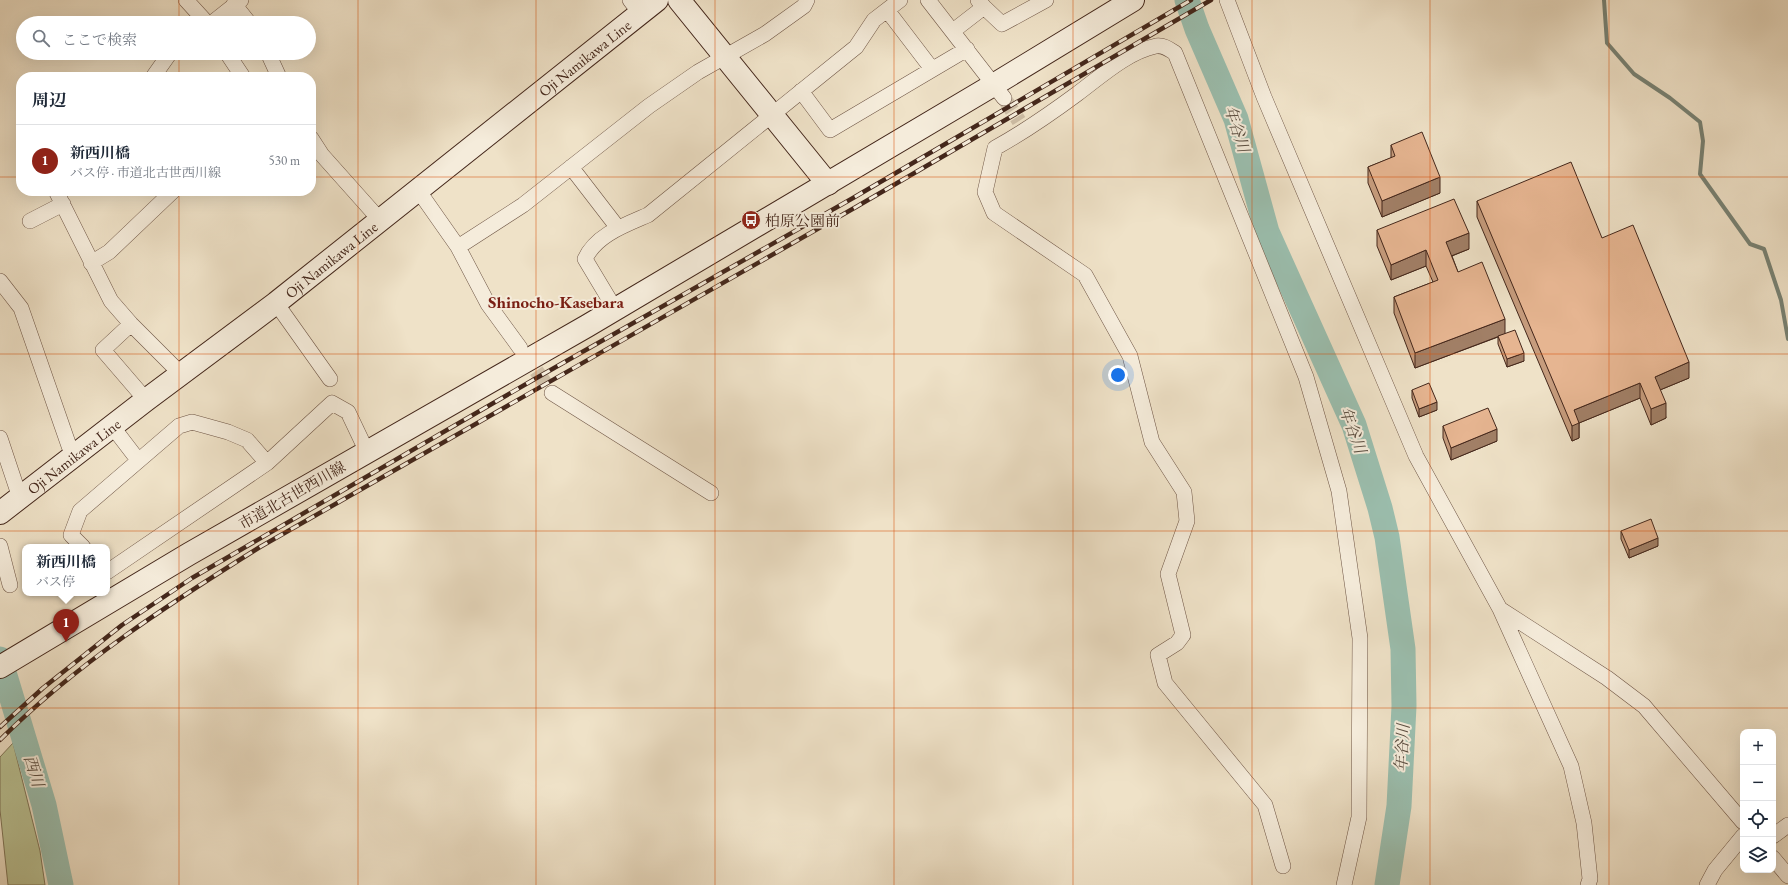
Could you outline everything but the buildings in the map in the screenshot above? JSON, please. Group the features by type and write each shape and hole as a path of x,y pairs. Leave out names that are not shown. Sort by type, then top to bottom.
{"street":[{"path":"186,0 201,16"},
{"path":"679,0 773,114 828,184"},
{"path":"458,247 523,206 649,106 698,72 765,34 804,6 807,0"},
{"path":"615,309 585,259 590,248 618,228 648,216 856,47 874,20 900,0"},
{"path":"928,0 1000,91"},
{"path":"953,31 981,4 1002,24 1044,0"},
{"name":"市道北古世西川線","path":"0,667 195,550 587,326 828,184 1000,91 1133,0"},
{"path":"1228,0 1264,97 1416,456 1500,609 1571,766 1584,823 1592,883"},
{"path":"218,16 230,3 242,16"},
{"name":"Oji Namikawa Line","path":"0,513 75,454 276,303 418,190 642,4"},
{"path":"887,10 932,69"},
{"path":"1283,866 1266,805 1165,683 1158,655 1177,643 1182,635 1168,574 1187,522 1184,492 1152,442 1130,356 1085,275 994,213 985,192 995,148 1022,126 1120,63 1144,49 1157,46 1165,46 1175,53 1306,377 1339,492 1360,638 1359,817 1344,885"},
{"path":"801,92 830,130 967,49"},
{"path":"157,72 165,60"},
{"path":"232,60 240,72"},
{"path":"272,60 278,72"},
{"path":"316,146 322,155 380,220"},
{"path":"571,167 618,228"},
{"path":"418,190 458,247 488,304 520,348"},
{"path":"91,262 109,252 168,196"},
{"path":"30,221 60,198 111,301 131,324 181,374"},
{"path":"0,281 21,308 69,446 75,454"},
{"path":"276,303 330,379"},
{"path":"131,324 103,350 146,400"},
{"path":"552,393 710,493"},
{"path":"110,570 267,463 332,403 348,412 367,452"},
{"path":"79,544 71,535 80,511 179,426 192,422 228,432 247,440 267,463"},
{"path":"112,426 138,460"},
{"path":"0,438 20,498"},
{"path":"0,546 10,586"},
{"path":"1500,609 1607,678 1644,706 1740,818"},
{"path":"1776,834 1788,825"},
{"path":"1707,885 1716,870 1742,837"},
{"path":"1776,862 1788,876"}],"green space":[{"path":"13,743 40,851 45,885 8,885 0,810 0,757"}],"waterway":[{"name":"年谷川","path":"1187,0 1197,29 1236,119 1267,232 1354,425 1380,508 1387,537 1403,649 1404,706 1399,806 1387,885"},
{"path":"1604,0 1607,43 1634,74 1670,98 1700,122 1703,141 1700,174 1750,244 1764,249 1781,300 1788,339"},
{"name":"西川","path":"0,659 44,805 61,885"}],"tunnel":[{"path":"1004,98 1019,121"},
{"path":"523,352 552,393"}],"railway":[{"path":"0,727 43,688 122,625 192,578 533,380 853,198 1191,0"},
{"path":"0,740 60,685 92,660 192,590 260,547 856,207 1211,0"}],"place":[{"name":"柏原公園前","path":"751,220"},
{"name":"新西川橋","path":"66,642"}],"district":[{"name":"Shinocho-Kasebara","path":"556,302"}]}
